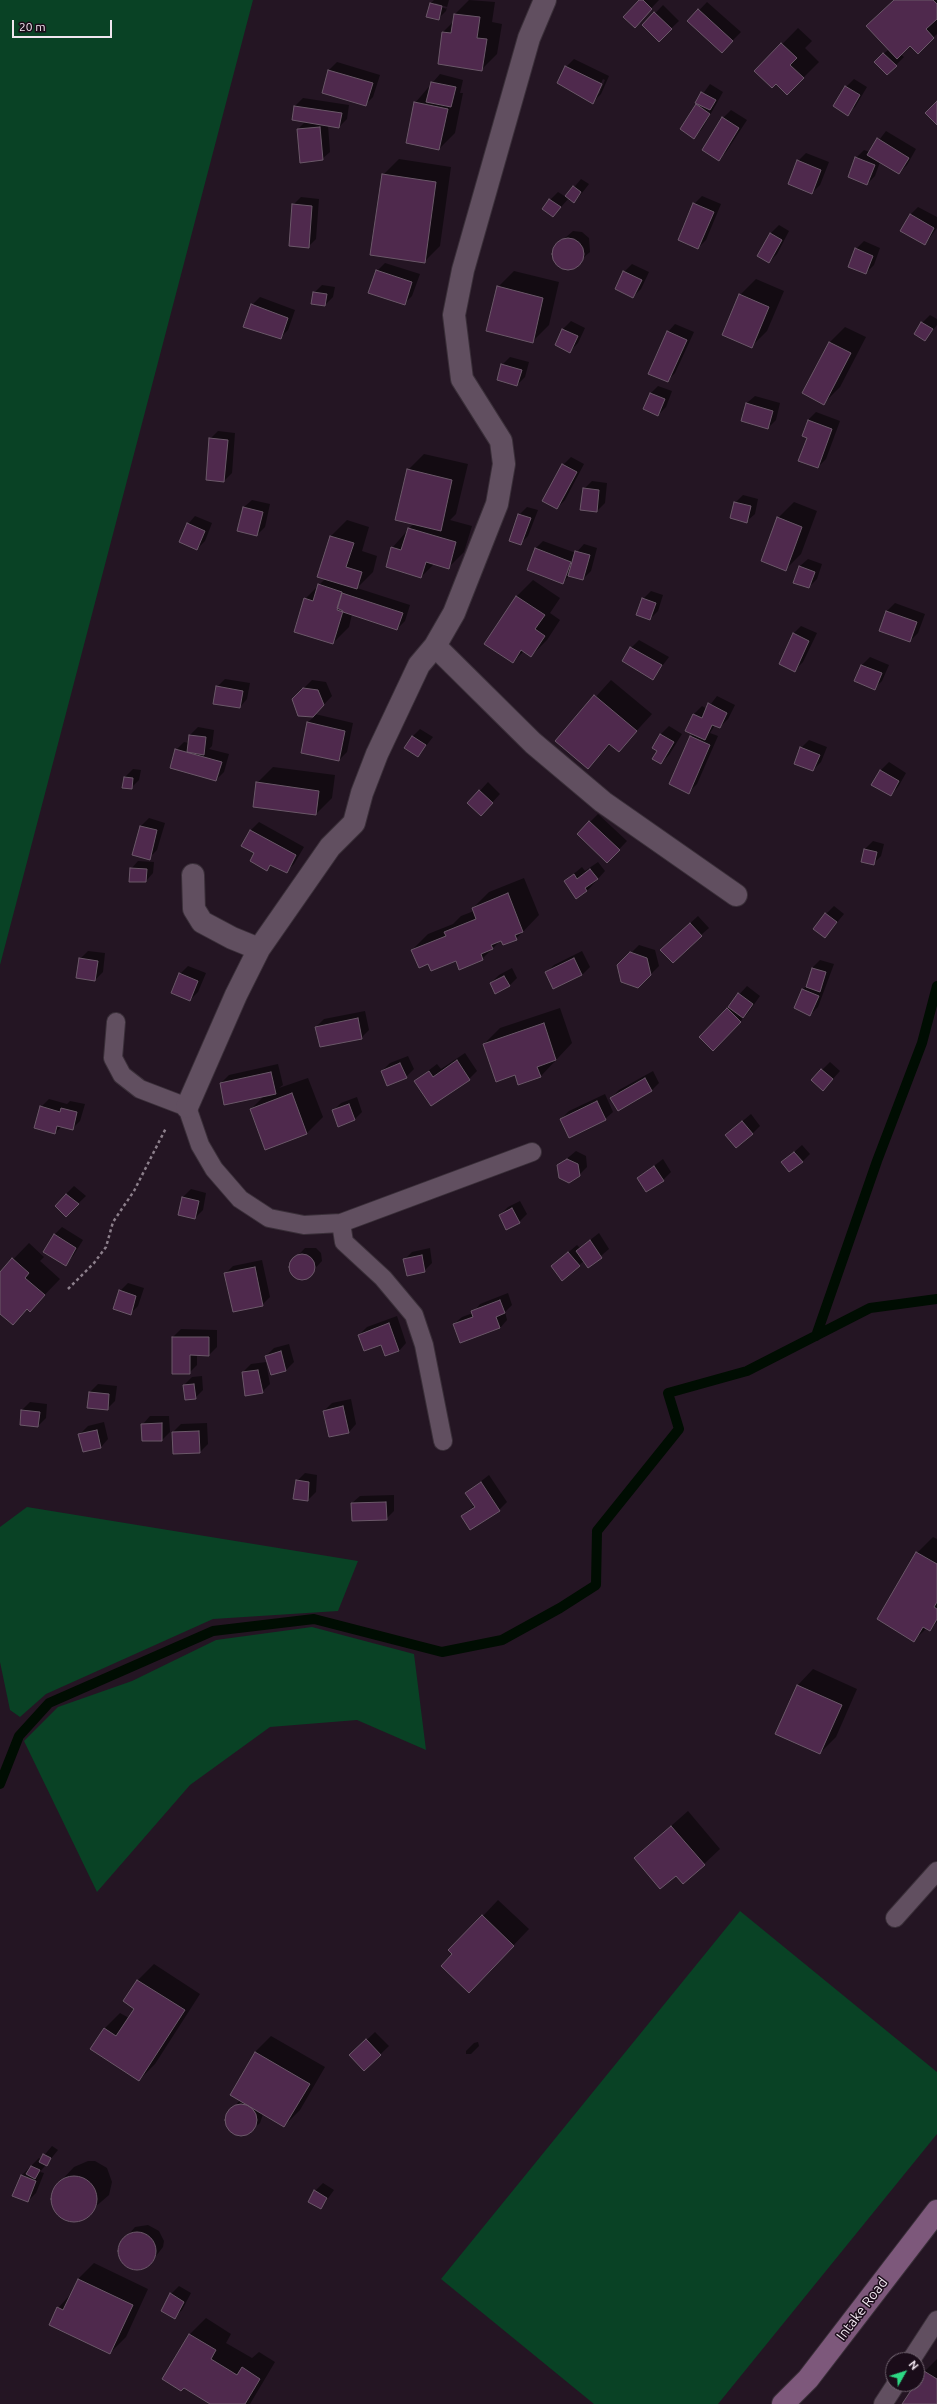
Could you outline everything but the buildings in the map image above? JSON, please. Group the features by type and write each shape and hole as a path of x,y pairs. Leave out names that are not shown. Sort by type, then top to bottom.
{"street":[{"path":"186,1107 236,995 259,949 330,847 354,823 362,793 377,754 419,664 435,646 454,613 497,504 504,464 501,441 497,432 476,403 462,378 454,315 463,270 529,38 545,0"},
{"path":"435,646 533,743 585,787 736,895"},
{"path":"193,875 194,909 202,922 232,938 259,949"},
{"name":"Intake Road","path":"783,2404 808,2379 937,2211"}],"lane":[{"path":"116,1022 113,1058 122,1074 140,1089 186,1107 200,1145 214,1169 240,1199 269,1218 304,1225 341,1223 532,1152"},
{"path":"341,1223 344,1242 383,1278 414,1315 424,1345 443,1441"},
{"path":"894,1918 937,1871"},
{"path":"916,2352 937,2320"},
{"path":"883,2404 891,2392"}],"path":[{"path":"68,1289 94,1263 106,1247 113,1222 134,1190 160,1137 170,1122 186,1107"}],"green space":[{"path":"0,0 253,0 0,965"},
{"path":"27,1507 358,1561 338,1611 213,1619 46,1694 20,1717 10,1710 0,1662 0,1527"},
{"path":"312,1627 414,1654 426,1750 357,1720 270,1727 190,1785 97,1892 24,1741 58,1707 132,1681 216,1640"},
{"path":"740,1911 937,2072 937,2134 718,2404 594,2404 441,2279"}],"waterway":[{"path":"816,1336 877,1161 922,1043 937,986"},
{"path":"0,1784 19,1736 49,1703 213,1631 314,1619 442,1652 502,1640 560,1608 596,1585 597,1531 679,1429 668,1393 747,1371 870,1308 937,1299"}]}
